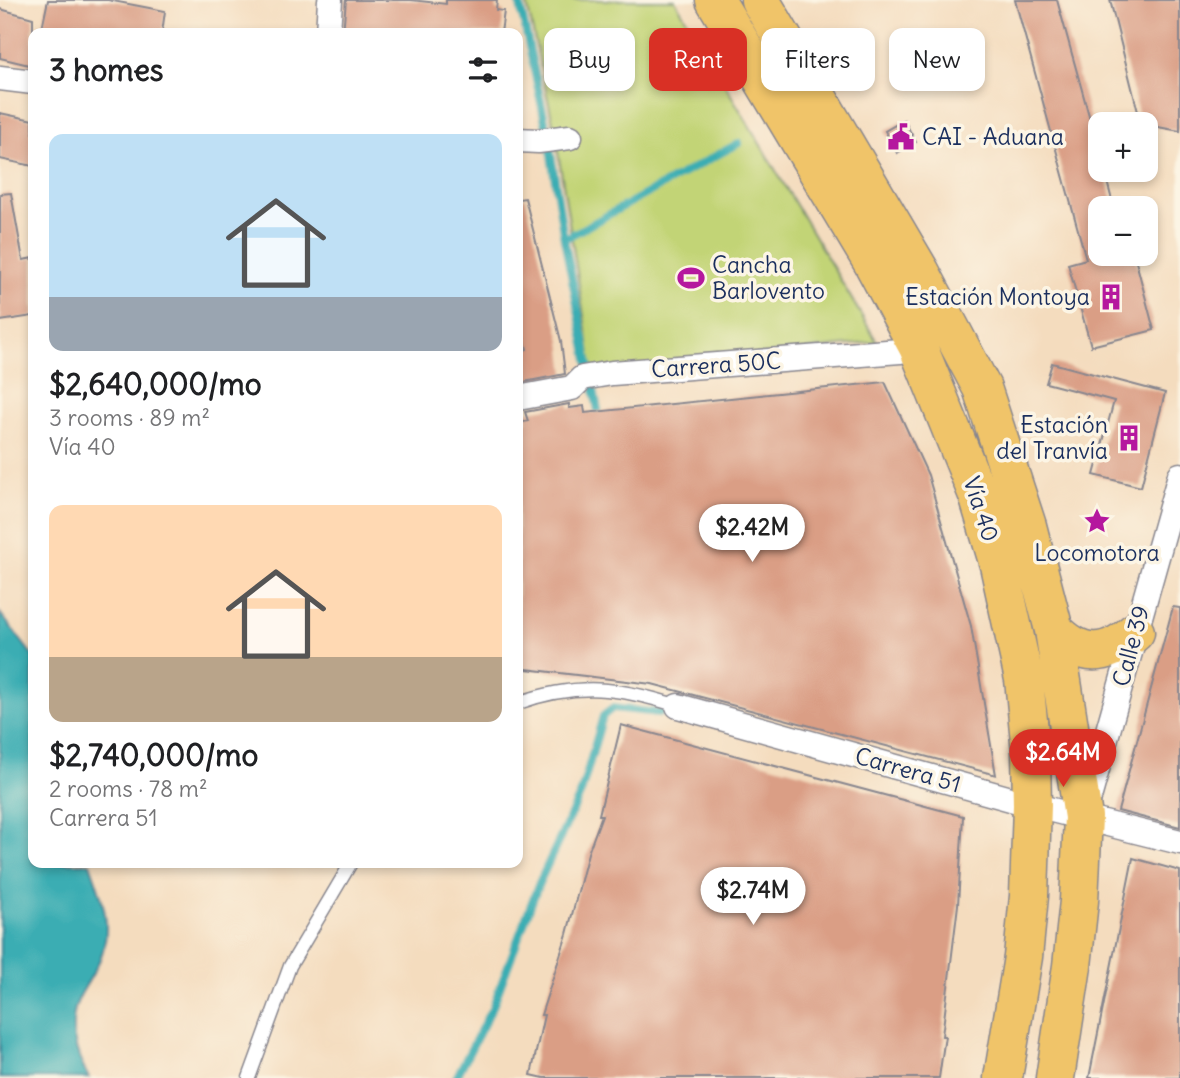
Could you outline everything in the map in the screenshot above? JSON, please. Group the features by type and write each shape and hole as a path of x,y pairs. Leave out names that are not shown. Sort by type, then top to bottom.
{"highway":[{"name":"Vía 40","path":"715,0 873,263 918,347 978,495 999,565 1024,679 1031,752 1032,805 1029,896 1023,957 1003,1078"},
{"name":"Vía 40","path":"761,0 921,273 982,388 1027,526 1054,630 1083,817 1075,940 1055,1078"},
{"path":"1054,630 1067,643 1084,651 1103,651 1121,644 1135,632"}],"street":[{"path":"328,28 330,0"},
{"path":"0,78 28,81"},
{"path":"529,141 570,137"},
{"name":"Carrera 50C","path":"523,397 572,388 582,378 612,373 900,351 918,347"},
{"name":"Calle 39","path":"1083,817 1180,475"},
{"name":"Carrera 51","path":"678,706 1032,805 1180,842"}],"lane":[{"path":"523,701 572,690 603,689 635,692 678,706"},
{"path":"248,1078 290,966 348,868"}],"green space":[{"path":"526,0 675,0 692,28 649,28 649,91 729,91 877,342 593,373 546,91 635,91 635,28 544,28 544,82"}],"water":[{"path":"0,613 28,649 28,868 92,868 105,914 106,931 97,965 80,996 74,1016 76,1048 89,1078 0,1078"}],"building":[{"path":"48,0 108,0 165,11 163,28 42,28"},
{"path":"346,0 411,0 446,4 446,0 497,0 496,10 504,11 502,28 343,28"},
{"path":"1015,0 1057,0 1088,112 1088,182 1107,182 1111,196 1088,196 1088,266 1137,266 1154,330 1091,346 1068,264 1086,259"},
{"path":"1110,0 1180,0 1180,131 1158,127 1158,112 1138,112"},
{"path":"0,9 33,18 33,28 28,28 28,65 0,58"},
{"path":"0,113 28,119 28,165 0,159"},
{"name":"CAI - Aduana","path":"904,120 916,142 897,153 885,131"},
{"path":"11,193 23,260 28,259 28,317 0,321 0,194"},
{"path":"523,198 561,341 565,374 523,382 523,350 527,349 523,333"},
{"name":"Estación del Tranvía","path":"1052,363 1165,393 1141,487 1094,475 1114,401 1046,383"},
{"path":"885,382 928,475 971,626 996,775 652,684 523,669 523,422 528,421 525,412 569,404 569,408 584,406 585,413"},
{"path":"1173,607 1180,608 1180,827 1118,811"},
{"path":"621,725 963,816 958,905 939,1078 544,1078 531,1075 544,1015 541,1015 567,934 588,853 602,815 599,815"},
{"path":"1133,858 1180,871 1180,1078 1089,1078"}],"waterway":[{"path":"519,0 548,135 564,239 600,420"},
{"path":"564,239 739,143"},
{"path":"456,1078 493,1006 539,883 581,793 603,716 613,708 659,713 675,707"}],"place":[{"name":"CAI - Aduana","path":"901,137"},
{"name":"Cancha Barlovento","path":"691,278"},
{"name":"Estación Montoya","path":"1111,297"},
{"name":"Estación del Tranvía","path":"1129,438"},
{"name":"Locomotora","path":"1097,521"}]}
